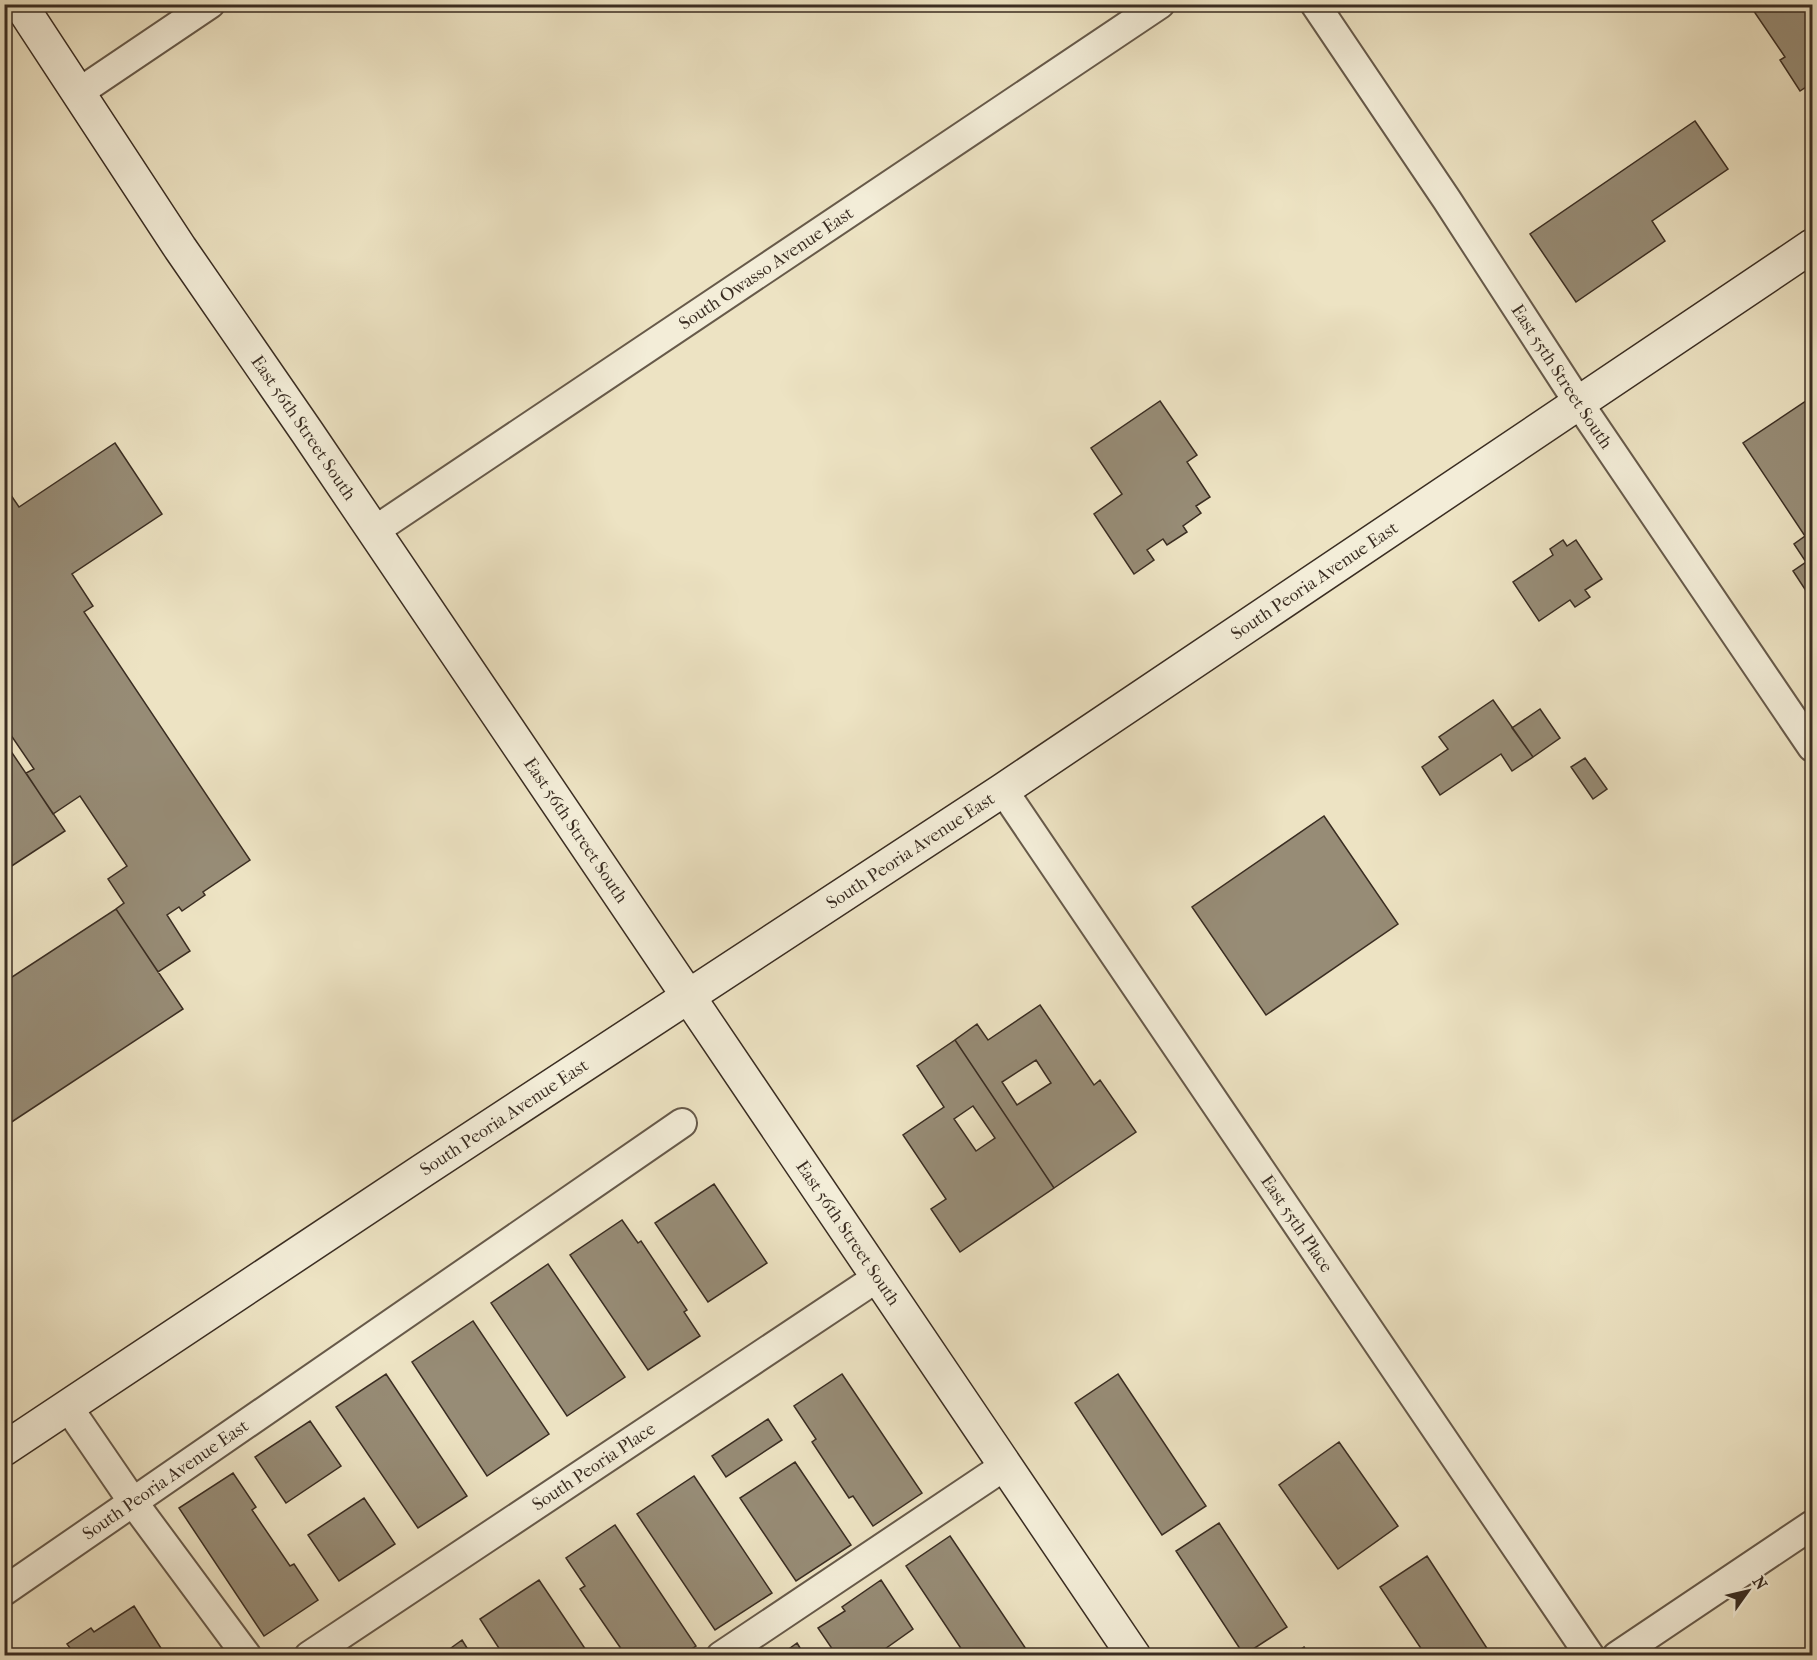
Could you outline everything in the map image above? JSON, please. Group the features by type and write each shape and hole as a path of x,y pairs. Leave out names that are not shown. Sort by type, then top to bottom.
{"main road":[{"name":"East 56th Street South","path":"20,4 180,248 374,531 1131,1654"},
{"name":"South Peoria Avenue East","path":"4,1449 687,996 1003,790 1812,246"}],"street":[{"path":"4,10 12,4"},
{"path":"78,93 210,4"},
{"name":"South Owasso Avenue East","path":"374,531 1160,4"},
{"name":"East 55th Street South","path":"1315,4 1447,200 1578,402 1812,747"},
{"name":"East 55th Place","path":"1003,790 1590,1656"},
{"name":"South Peoria Avenue East","path":"4,1591 682,1123"},
{"name":"South Peoria Place","path":"309,1656 878,1277"},
{"path":"68,1407 133,1502 247,1656"},
{"path":"721,1656 1006,1466"},
{"path":"1617,1656 1812,1525"}],"building":[{"path":"1749,4 1812,4 1812,83 1800,91 1780,60 1785,57"},
{"path":"1695,121 1728,169 1652,221 1665,241 1576,302 1530,234"},
{"path":"1812,397 1812,600 1793,571 1806,562 1794,544 1805,536 1743,443"},
{"path":"1160,401 1197,455 1187,462 1210,497 1196,506 1201,513 1183,526 1187,532 1167,545 1163,539 1147,550 1154,560 1134,574 1094,514 1122,494 1091,448"},
{"path":"115,443 162,514 72,574 93,606 84,612 250,860 203,892 205,895 182,911 179,907 167,915 190,951 158,972 116,909 124,903 108,879 127,866 80,796 53,814 26,773 34,769 4,725 4,485 19,507"},
{"path":"1563,540 1567,546 1576,540 1602,579 1585,590 1590,597 1575,607 1570,600 1539,621 1513,582 1553,555 1550,549"},
{"path":"1493,700 1533,757 1512,771 1501,754 1440,795 1422,767 1448,749 1439,737"},
{"path":"1540,709 1560,738 1533,757 1512,728"},
{"path":"4,741 65,831 4,871"},
{"path":"1585,758 1607,789 1593,799 1571,767"},
{"path":"1324,816 1398,924 1266,1015 1192,907"},
{"path":"116,909 183,1009 4,1127 4,979 6,981"},
{"path":"1040,1005 1094,1085 1100,1080 1136,1132 1054,1188 955,1040 977,1024 988,1040","holes":["1036,1060 1051,1083 1017,1105 1002,1082"]},
{"path":"955,1040 1054,1188 960,1252 931,1209 946,1199 903,1135 944,1107 917,1066","holes":["973,1106 995,1138 976,1151 954,1119"]},
{"path":"714,1184 767,1263 708,1302 655,1223"},
{"path":"622,1220 638,1243 641,1241 687,1310 684,1312 700,1336 648,1370 570,1255"},
{"path":"548,1264 625,1377 567,1416 491,1303"},
{"path":"473,1321 549,1434 487,1476 412,1362"},
{"path":"386,1374 467,1496 418,1528 336,1407"},
{"path":"842,1374 922,1493 873,1526 853,1496 849,1498 812,1442 816,1439 794,1406"},
{"path":"1118,1374 1206,1506 1162,1535 1075,1403"},
{"path":"768,1419 782,1440 726,1477 712,1456"},
{"path":"310,1421 341,1466 286,1503 255,1457"},
{"path":"1339,1442 1398,1526 1338,1569 1279,1485"},
{"path":"795,1462 851,1545 796,1581 740,1498"},
{"path":"233,1473 256,1507 252,1510 290,1566 294,1564 318,1600 264,1636 179,1508"},
{"path":"694,1476 772,1593 715,1630 637,1514"},
{"path":"364,1498 395,1544 339,1581 308,1535"},
{"path":"1219,1523 1287,1627 1244,1655 1176,1551"},
{"path":"615,1525 696,1646 681,1656 631,1656 627,1650 624,1653 580,1589 585,1586 566,1558"},
{"path":"950,1536 1029,1656 966,1656 906,1566"},
{"path":"1427,1556 1492,1656 1426,1656 1380,1587"},
{"path":"539,1580 590,1656 504,1656 480,1619"},
{"path":"881,1580 913,1629 875,1656 837,1656 818,1628 845,1611 842,1607"},
{"path":"134,1606 166,1656 59,1656 70,1648 67,1644 91,1628 94,1632"},
{"path":"462,1640 472,1656 440,1656"},
{"path":"797,1643 805,1656 779,1656"},
{"path":"1304,1647 1310,1656 1291,1656"}]}
